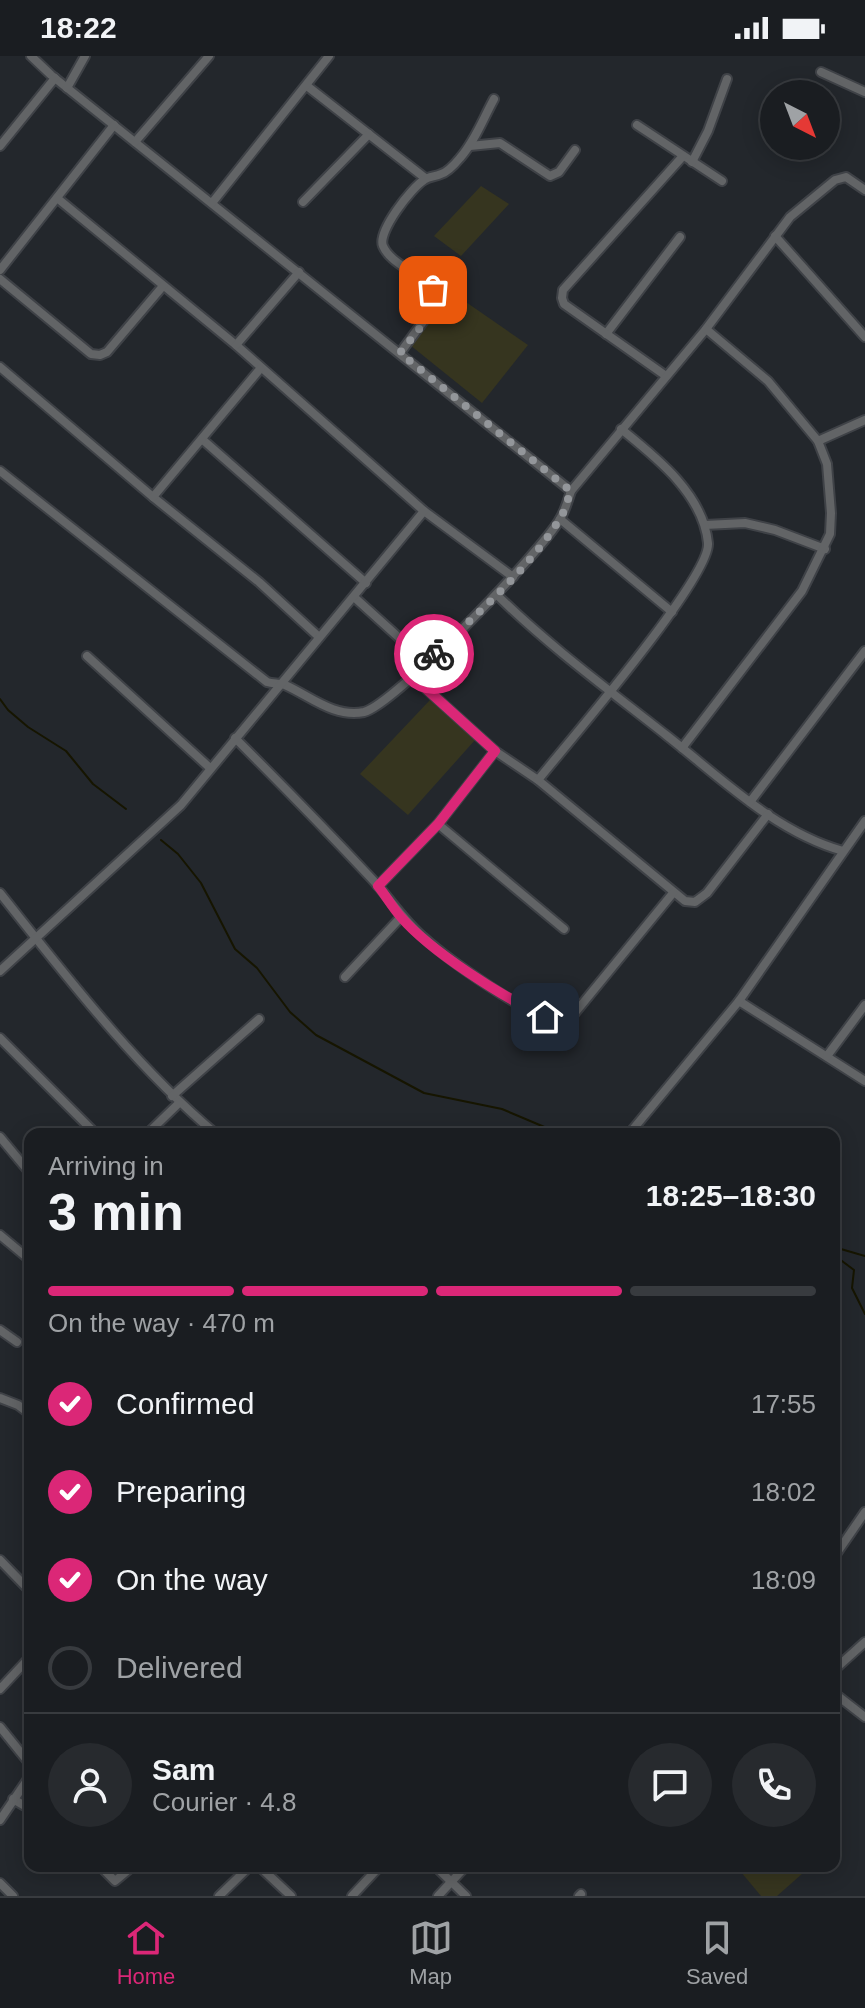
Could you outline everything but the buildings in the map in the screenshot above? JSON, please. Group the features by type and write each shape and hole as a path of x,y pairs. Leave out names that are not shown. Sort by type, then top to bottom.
{"street":[{"path":"31,56 571,491"},
{"path":"67,88 85,56"},
{"path":"135,142 209,56"},
{"path":"212,203 307,86 326,57"},
{"path":"821,72 865,92"},
{"path":"0,146 55,78"},
{"path":"692,162 708,131 727,79"},
{"path":"307,86 425,178"},
{"path":"400,353 434,307 436,297 428,284 387,252 382,244 382,235 402,203 425,178 442,174 470,146 494,99"},
{"path":"0,270 114,125"},
{"path":"637,125 722,181"},
{"path":"303,202 369,134"},
{"path":"470,146 500,143 550,176 559,172 575,150"},
{"path":"666,376 564,304 562,298 563,290 683,156"},
{"path":"0,471 267,682 281,683 332,710 365,712 379,705 412,676 513,577 560,519 571,491 706,329 790,217 835,180 846,177 865,190"},
{"path":"57,198 236,345 424,511 513,577"},
{"path":"775,236 865,337"},
{"path":"606,334 680,237"},
{"path":"236,345 299,272"},
{"path":"0,279 91,354 100,355 107,352 163,286"},
{"path":"682,748 802,591 830,534 827,464 818,441 768,381 706,329"},
{"path":"0,367 259,582 319,637"},
{"path":"153,497 260,369"},
{"path":"818,441 865,420"},
{"path":"538,780 672,612 706,558 709,547 705,525 698,510 674,476 621,429"},
{"path":"203,440 366,583"},
{"path":"0,971 163,823 424,511"},
{"path":"560,519 672,612"},
{"path":"705,525 745,523 775,530 825,549"},
{"path":"497,595 610,691 750,802 825,846 843,851"},
{"path":"354,597 426,662"},
{"path":"750,802 865,651"},
{"path":"87,656 210,768"},
{"path":"412,676 495,751 538,780 685,901 695,902 707,893 768,814"},
{"path":"235,738 305,808 425,940 506,997 545,1017 559,1020 574,1014 673,893"},
{"path":"378,886 438,824 495,751"},
{"path":"634,1128 739,1001 865,821"},
{"path":"438,824 564,929"},
{"path":"0,893 176,1099 209,1128"},
{"path":"345,977 401,917"},
{"path":"739,1001 865,1081"},
{"path":"827,1056 865,1005"},
{"path":"152,1128 176,1099 259,1019"},
{"path":"0,1038 90,1128"},
{"path":"0,1137 24,1166"},
{"path":"0,1235 24,1254"},
{"path":"0,1330 17,1342"},
{"path":"0,1398 24,1410"},
{"path":"840,1548 865,1512"},
{"path":"0,1560 24,1585"},
{"path":"840,1665 865,1642"},
{"path":"0,1689 24,1663"},
{"path":"840,1698 865,1717"},
{"path":"0,1727 24,1757"},
{"path":"0,1820 24,1784"},
{"path":"13,1799 24,1805"},
{"path":"106,1872 115,1881 126,1872"},
{"path":"219,1896 244,1872"},
{"path":"265,1872 291,1896"},
{"path":"352,1896 374,1872"},
{"path":"441,1872 466,1896"},
{"path":"438,1896 460,1872"},
{"path":"0,1883 13,1896"}],"shaded area":[{"path":"481,186 509,204 461,256 434,236"},
{"path":"450,291 528,345 482,403 410,345"},
{"path":"430,700 475,740 408,815 360,774"},
{"path":"741,1872 804,1872 777,1896 761,1896"}],"waterway":[{"path":"0,699 28,727 66,751 93,784 126,809"},
{"path":"161,840 178,854 201,883 235,949 257,968 290,1012 316,1035 424,1093 502,1109 547,1128"},
{"path":"840,1249 865,1256"},
{"path":"840,1260 854,1270 852,1288 865,1314"}],"way so far":[{"path":"433,290 436,294 434,307 400,353 571,491 560,519 533,553 497,595 434,654"}],"route":[{"path":"434,654 412,676 495,751 438,824 378,886 401,917 425,940 506,997 545,1017"}]}
